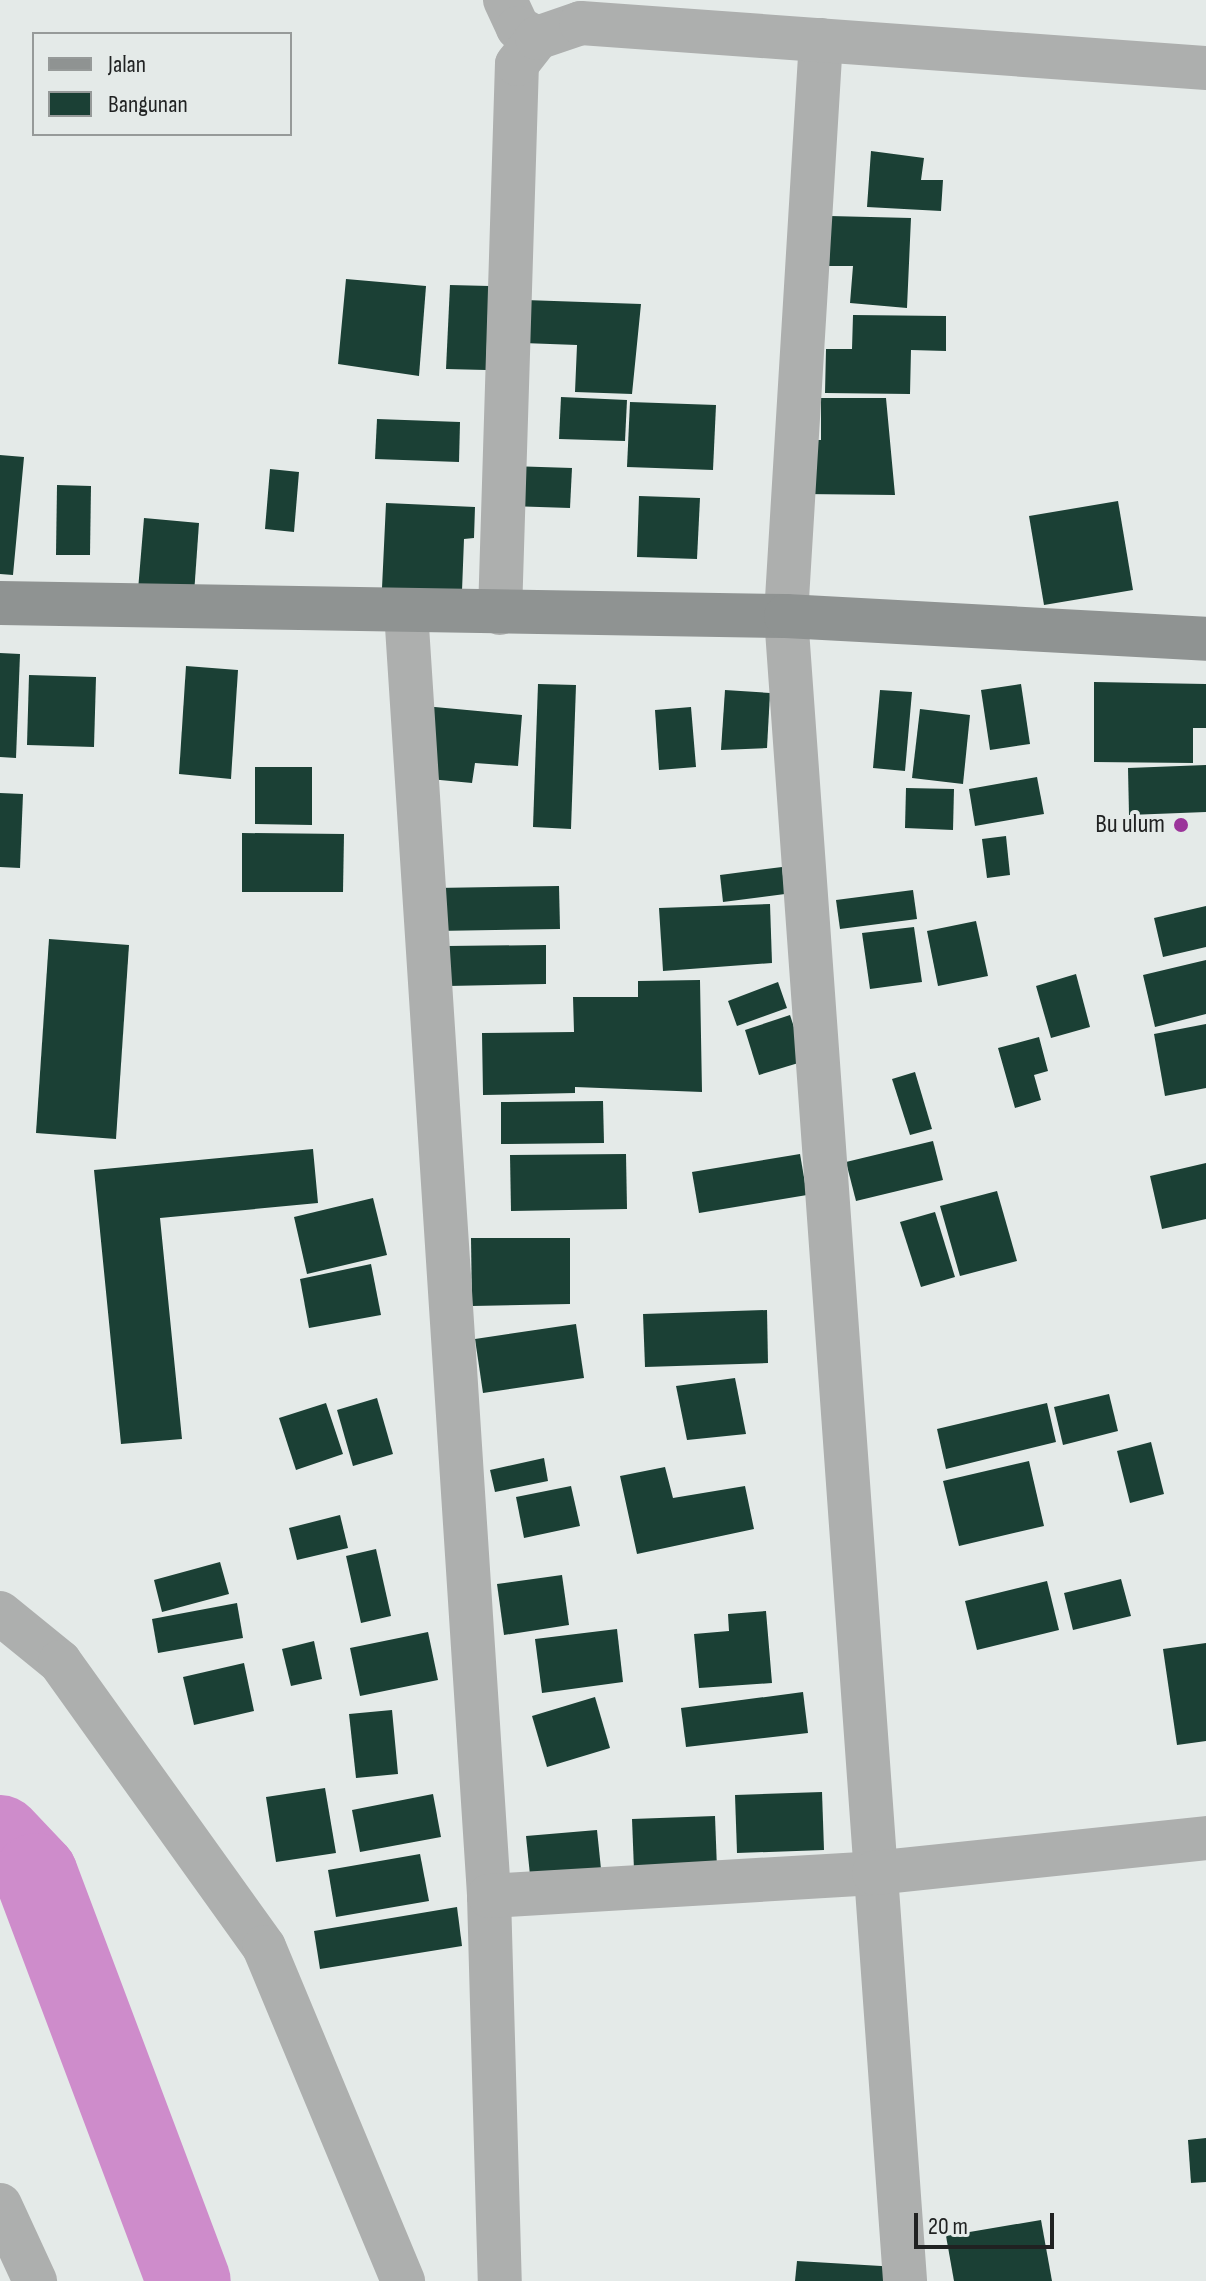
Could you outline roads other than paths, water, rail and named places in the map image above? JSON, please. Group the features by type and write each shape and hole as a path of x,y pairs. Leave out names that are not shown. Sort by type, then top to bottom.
{"street":[{"path":"505,0 518,28 537,38"},
{"path":"500,613 517,64 537,38 581,23 1206,68"},
{"path":"821,40 786,616 905,2281"},
{"path":"0,603 786,616 1206,639"},
{"path":"406,611 489,1896 500,2281"},
{"path":"0,1613 60,1662 264,1947 403,2281"},
{"path":"489,1896 874,1873 1206,1838"},
{"path":"0,2205 35,2281"}],"waterway":[{"path":"0,1837 36,1875 189,2281"}],"place":[{"name":"Bu ulum","path":"1181,825"}]}
